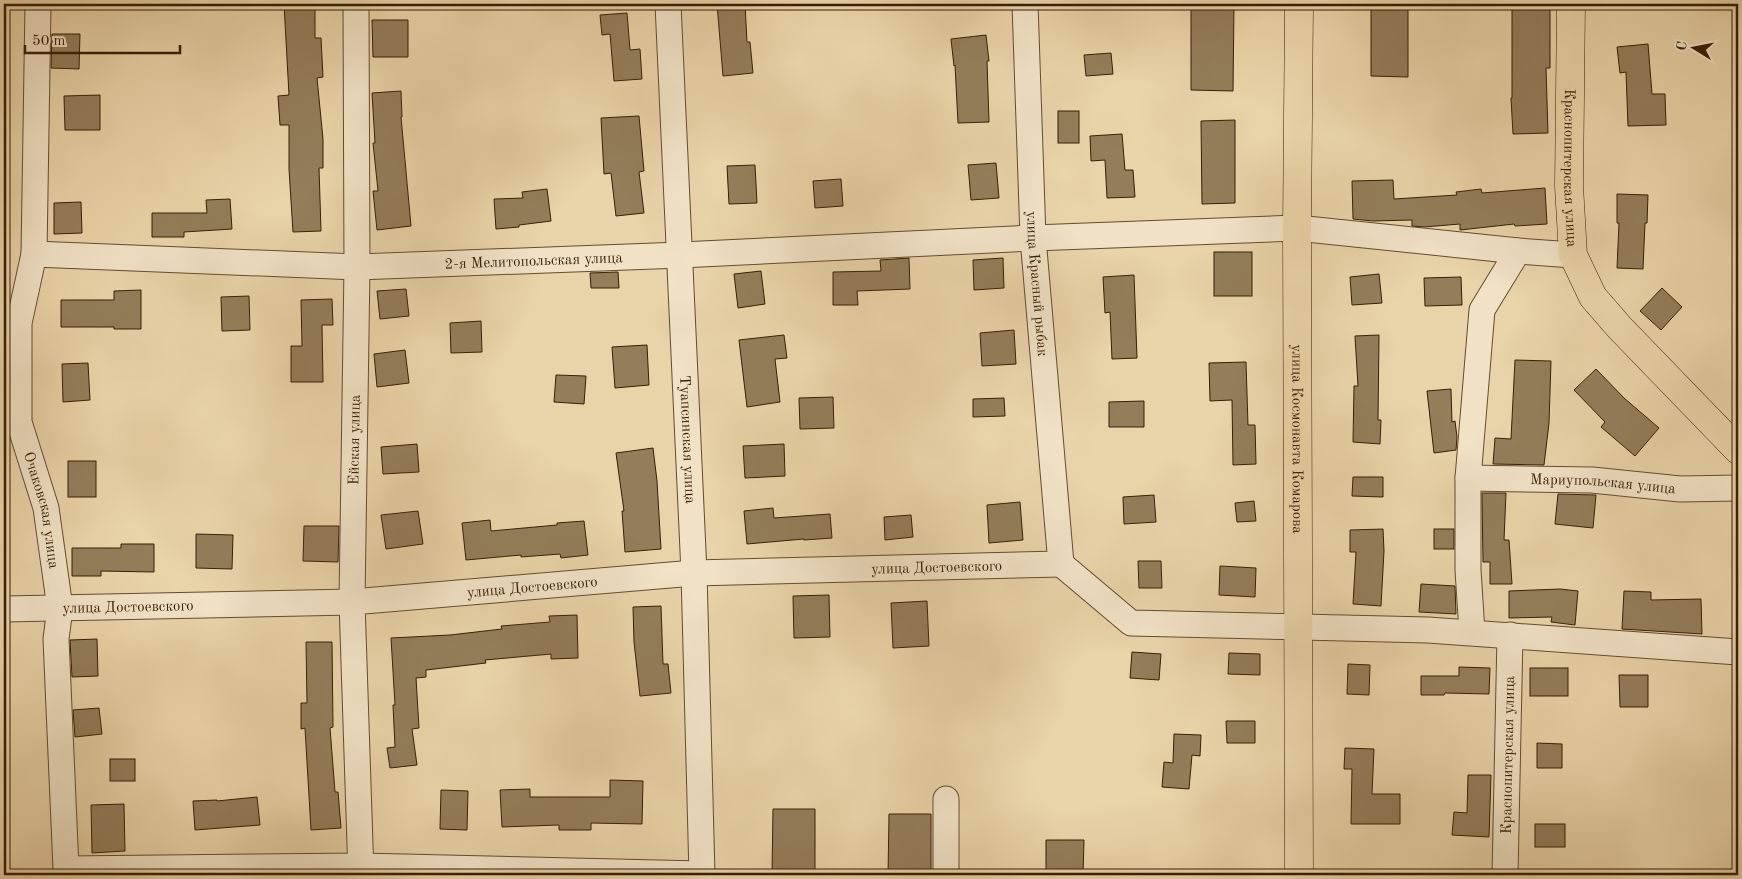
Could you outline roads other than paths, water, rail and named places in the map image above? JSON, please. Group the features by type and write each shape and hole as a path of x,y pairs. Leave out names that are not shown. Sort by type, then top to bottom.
{"main road":[{"name":"улица Космонавта Комарова","path":"1299,4 1297,228 1300,875"},
{"name":"Краснопитерская улица","path":"1571,4 1569,186 1573,255 1593,296 1620,328 1738,450"}],"street":[{"name":"Очаковская улица","path":"38,4 34,254 20,323 12,422 46,508 60,608 56,640 66,869 361,871"},
{"name":"Ейская улица","path":"356,4 357,267 352,602 361,871"},
{"name":"Туапсинская улица","path":"668,4 681,255 694,573 702,875"},
{"name":"улица Красный рыбак","path":"1025,4 1033,238 1061,564"},
{"name":"2-я Мелитопольская улица","path":"34,254 357,267 1297,228 1573,255"},
{"path":"1472,632 1468,570 1468,478 1482,310 1518,251"},
{"name":"Мариупольская улица","path":"1468,478 1592,480 1680,488 1738,488"},
{"path":"1061,564 1130,623 1472,632 1738,652"},
{"name":"улица Достоевского","path":"4,609 352,602 694,573 1061,564"},
{"name":"Краснопитерская улица","path":"1505,875 1510,635"},
{"path":"946,799 946,875"},
{"path":"361,871 702,875"}]}
